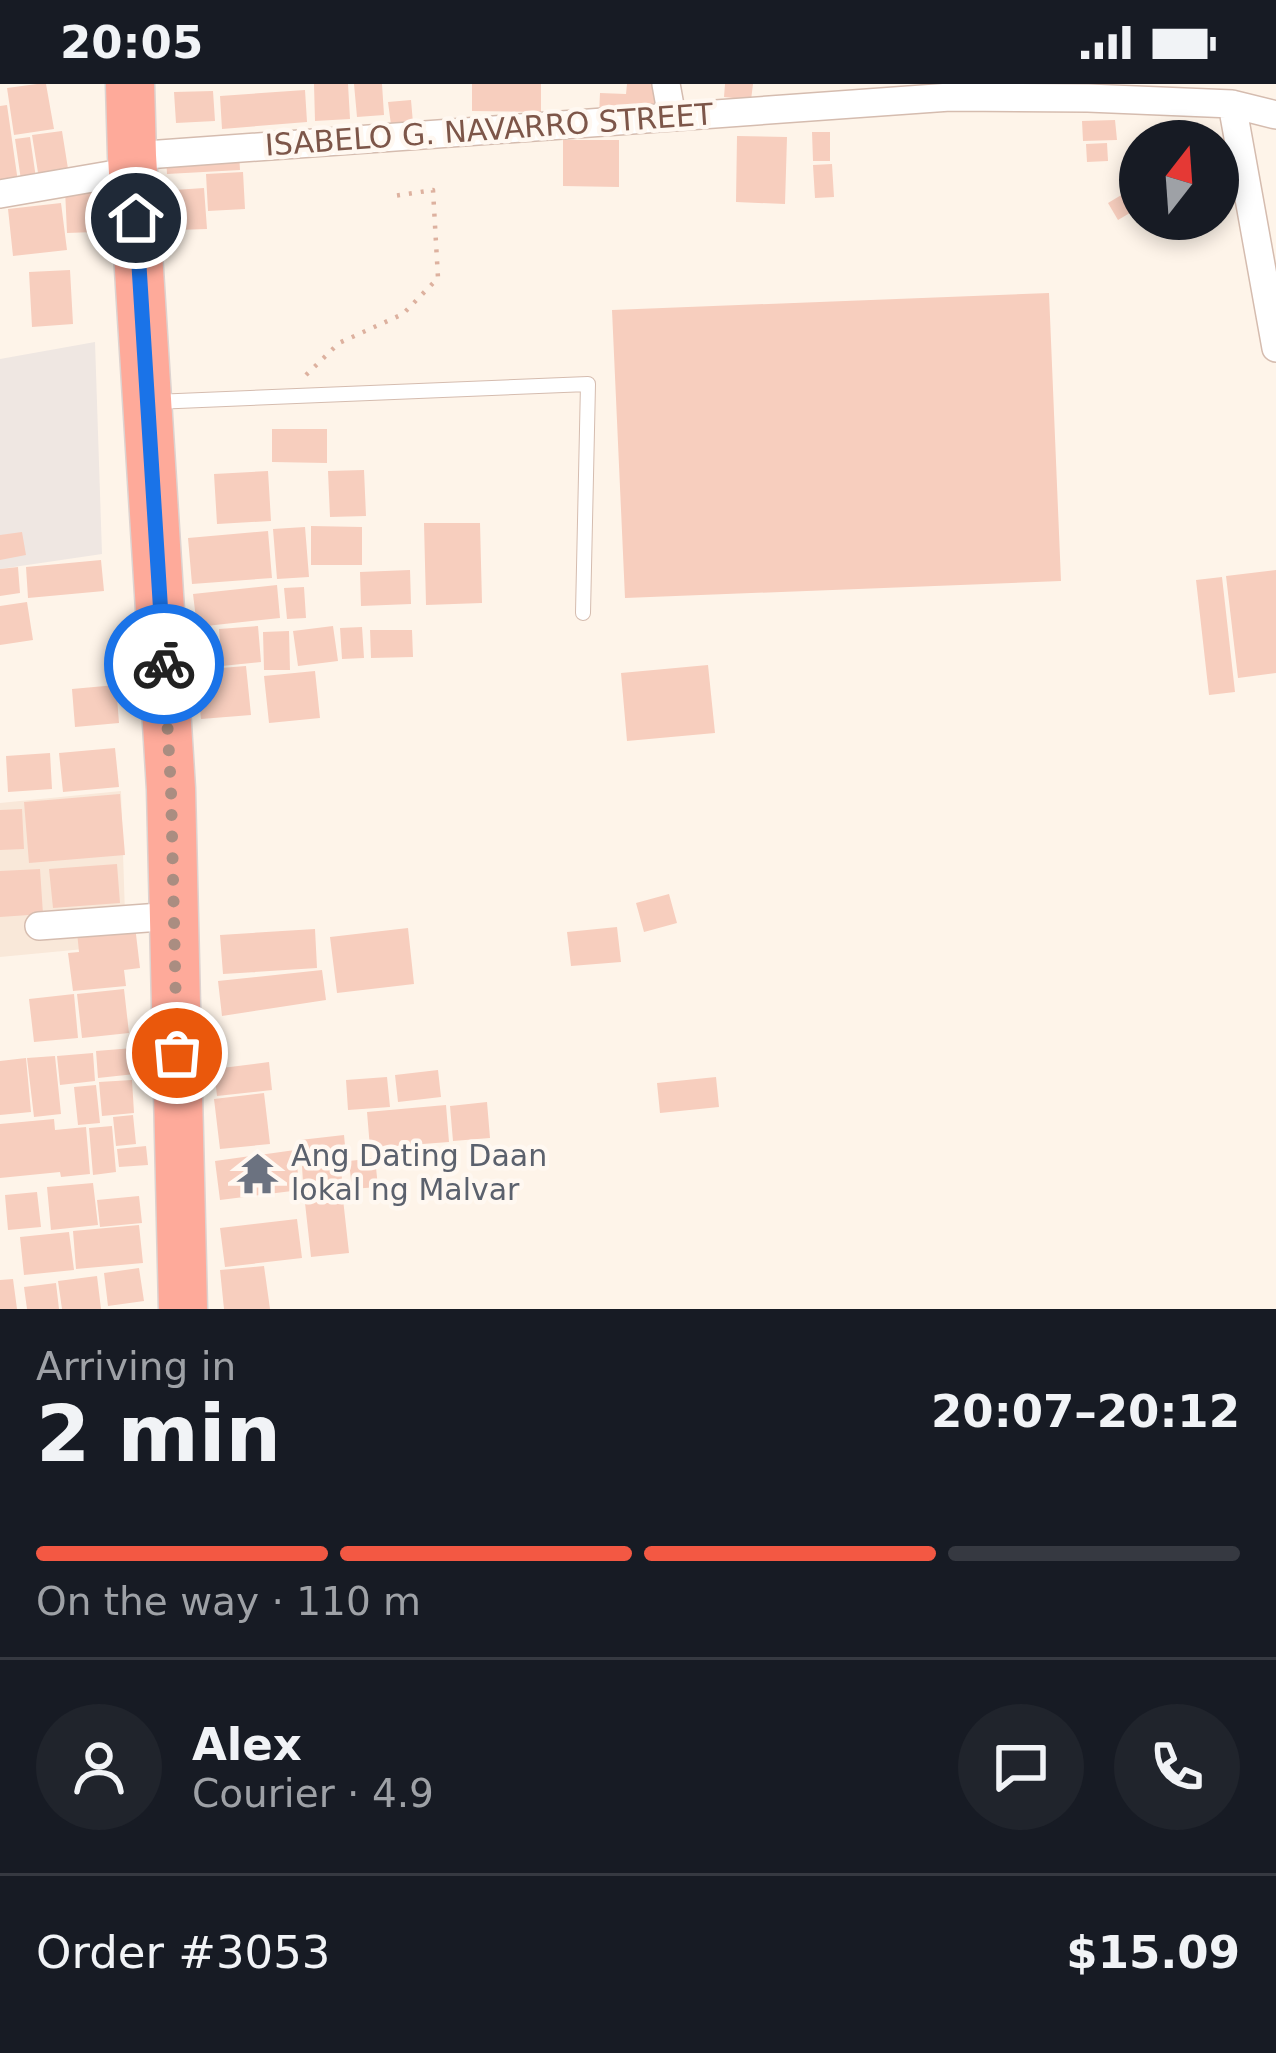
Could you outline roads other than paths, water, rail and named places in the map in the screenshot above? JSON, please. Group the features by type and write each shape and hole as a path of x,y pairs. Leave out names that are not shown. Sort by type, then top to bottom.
{"highway":[{"path":"130,84 171,789 183,1309"}],"street":[{"path":"666,84 672,117"},
{"name":"ISABELO G. NAVARRO STREET","path":"0,194 132,164 672,117 864,93 1088,98 1128,92 1232,104 1276,115"},
{"path":"1232,104 1276,348"},
{"path":"39,926 174,916"}],"lane":[{"path":"148,402 588,384 583,613"}],"place":[{"name":"Ang Dating Daan lokal ng Malvar","path":"257,1173"}]}
